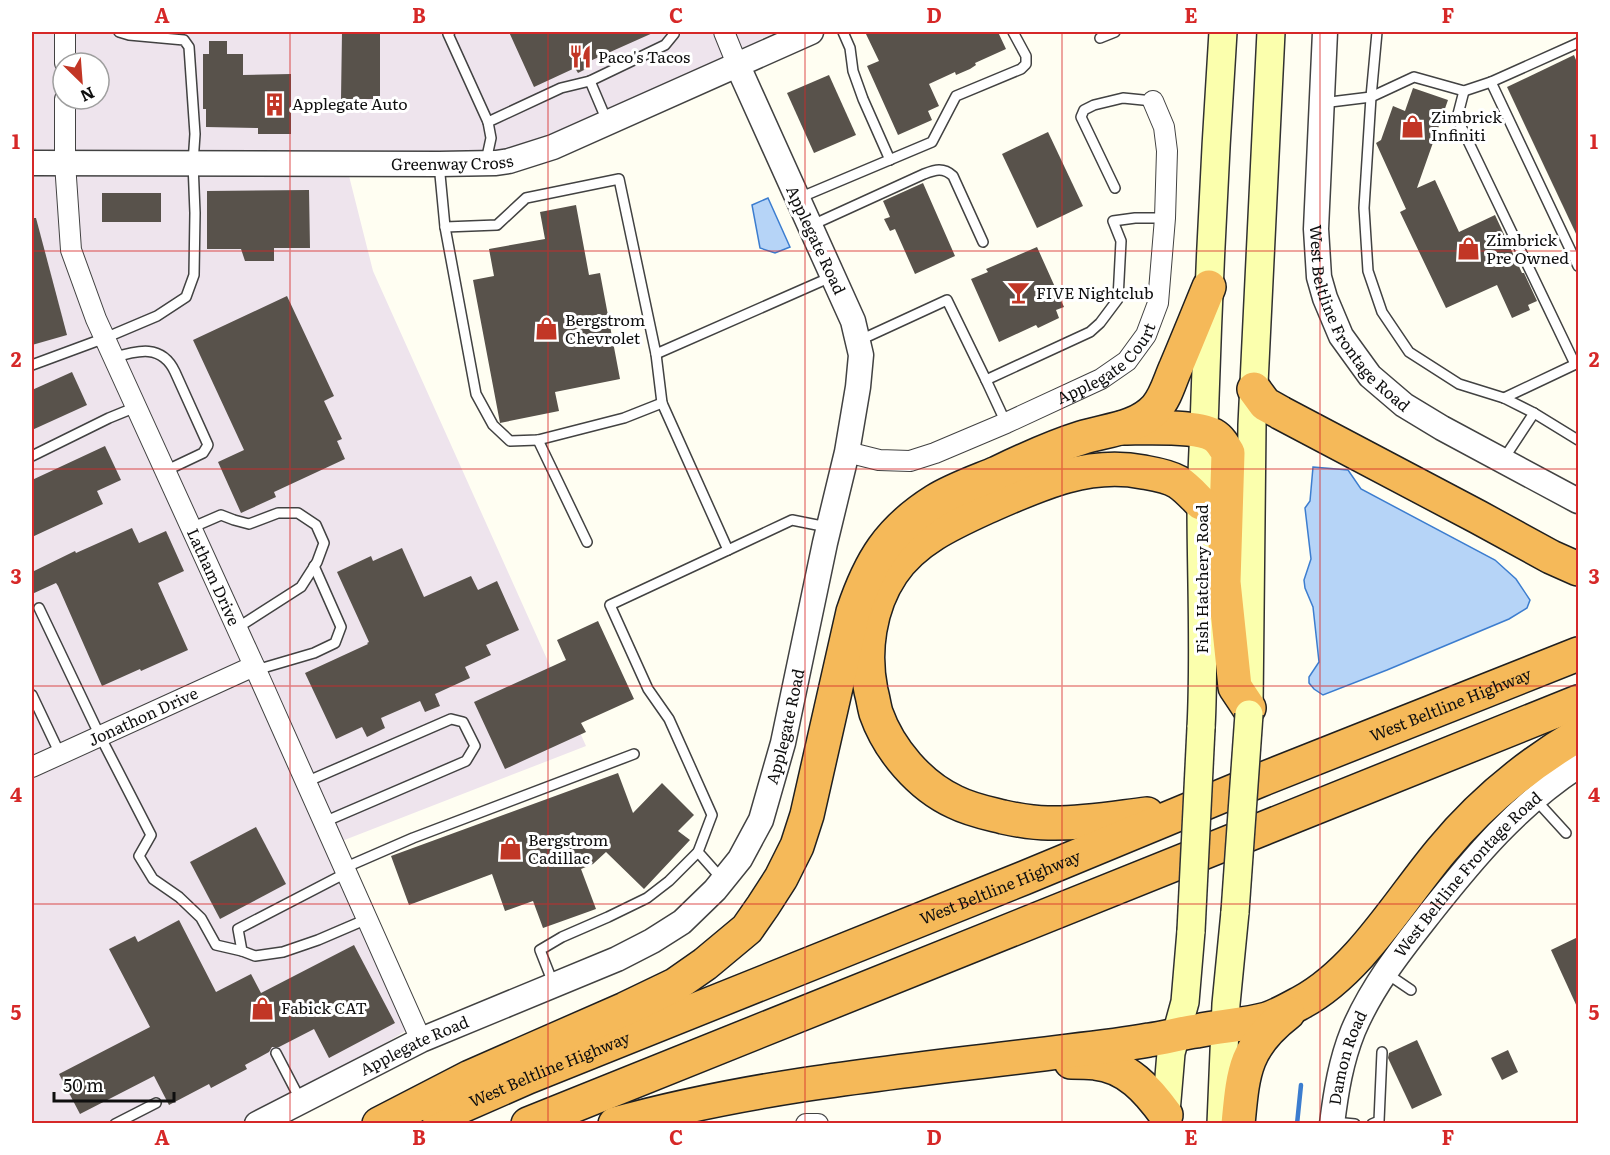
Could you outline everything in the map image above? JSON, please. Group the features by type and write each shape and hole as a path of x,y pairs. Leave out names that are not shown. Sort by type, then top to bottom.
{"highway":[{"path":"379,1124 470,1077 626,1009 675,985 705,964 747,929 781,878 797,846 807,815 853,612 862,585 875,558 891,537 911,518 936,500 1062,444 1122,428 1144,418 1156,408 1168,386 1209,287"},
{"path":"1254,388 1265,404 1281,413 1551,557 1578,568"},
{"path":"1122,428 1203,431 1214,435 1223,443 1228,453 1224,582 1235,687 1249,711"},
{"path":"1196,806 1107,820 1047,823 983,813 955,802 918,777 900,757 876,713 870,685 868,657 870,628 877,602 892,573 910,551 933,534 968,516 1056,478 1082,471 1108,468 1131,469 1177,481 1201,502"},
{"name":"West Beltline Highway","path":"424,1124 539,1073 1024,878 1196,806 1578,654"},
{"path":"528,1124 1578,702"},
{"path":"1238,1124 1245,1068 1252,1051 1264,1034 1276,1022 1324,988 1346,968 1443,849 1482,808 1531,766 1578,735"},
{"path":"615,1124 728,1098 802,1085 1148,1041 1269,1018 1305,1000"},
{"path":"916,1071 1070,1062 1097,1063 1117,1069 1132,1077 1153,1097 1165,1119"}],"main road":[{"name":"Fish Hatchery Road","path":"1165,1119 1171,1053 1185,1002 1191,931 1203,680 1201,502 1203,431 1216,131 1223,32"},
{"path":"1221,1124 1249,711 1254,388 1271,32"}],"street":[{"path":"64,32 65,51"},
{"path":"724,32 737,64"},
{"name":"Greenway Cross","path":"32,163 439,164 509,161 553,147 811,32"},
{"name":"West Beltline Frontage Road","path":"1325,32 1316,230 1319,277 1341,336 1370,376 1404,405 1442,429 1578,501"},
{"name":"Applegate Road","path":"257,1124 421,1040 617,958 652,941 682,922 715,890 740,859 761,820 783,743 847,452 861,355 853,321 737,64"},
{"name":"Applegate Court","path":"847,452 879,460 910,461 935,453 1101,379 1127,361 1146,335 1158,303 1165,218 1167,151 1164,127 1153,101"},
{"name":"Latham Drive","path":"65,111 65,163 71,250 96,319 324,822 340,874 359,922 421,1040"},
{"name":"Jonathon Drive","path":"32,767 255,668"},
{"name":"West Beltline Frontage Road","path":"1370,996 1385,972 1482,850 1535,798 1578,766"},
{"name":"Damon Road","path":"1340,1123 1341,1064 1370,996"},
{"path":"806,1124 818,1124"}],"lane":[{"path":"32,364 158,316 186,297 194,275 195,134 189,47 184,40 119,32"},
{"path":"450,32 448,34 488,122 491,138 486,163"},
{"path":"488,122 561,88 590,81 665,45 674,34 673,32"},
{"path":"843,32 850,48 853,71 890,160"},
{"path":"797,199 932,142 956,96 1021,69 1026,64 1026,56 1013,32"},
{"path":"1100,38 1115,32"},
{"path":"1377,32 1364,208 1368,272 1382,312 1409,352 1459,384 1504,398 1578,440"},
{"path":"1322,103 1371,97 1414,77 1464,91 1491,82 1578,43"},
{"path":"590,81 608,122"},
{"path":"1491,82 1578,266"},
{"path":"1464,91 1457,118 1577,363 1504,398"},
{"path":"1115,188 1081,117 1084,110 1094,105 1123,99 1153,101"},
{"path":"439,164 445,227 476,394 493,424 510,441 538,440 624,418 662,403"},
{"path":"810,226 938,169 948,171 953,176 983,242"},
{"path":"445,227 497,225 526,198 619,179 656,354 662,403 728,550"},
{"path":"986,380 1090,332 1100,323 1118,299 1121,241 1113,221 1165,218"},
{"path":"656,354 833,276"},
{"path":"858,341 947,300 1006,423"},
{"path":"113,358 135,351 159,353 171,363 208,445 203,453 165,471"},
{"path":"32,456 136,407"},
{"path":"1503,460 1534,413"},
{"path":"538,440 587,542"},
{"path":"191,528 221,514 249,524 278,513 298,513 316,525 324,543 318,562 301,587 237,628"},
{"path":"554,985 540,950 562,937 647,898 669,881 698,852 712,815 669,719 648,689 610,605 792,520 829,528"},
{"path":"255,668 314,653 335,643 341,627 314,566"},
{"path":"39,608 100,736 151,835 139,856 153,879 179,897 201,918 216,945 255,956 283,952 359,922"},
{"path":"32,695 60,754"},
{"path":"306,782 451,719 463,722 475,746 466,761 324,822"},
{"path":"242,951 238,929 413,837 634,754"},
{"path":"1535,798 1566,833"},
{"path":"698,852 723,880"},
{"path":"1385,972 1411,990"},
{"path":"1372,1124 1379,1121 1382,1052"},
{"path":"276,1053 301,1101"},
{"path":"115,1124 156,1103"}],"shaded area":[{"path":"32,32 777,32 761,39 737,64 553,147 346,164 373,271 586,746 324,848 407,1030 255,1123 32,1123"}],"water":[{"path":"768,198 790,247 775,253 760,248 752,205"},
{"path":"1313,467 1348,470 1361,489 1495,560 1516,579 1530,600 1527,608 1509,619 1323,695 1309,683 1309,677 1319,662 1313,607 1304,580 1311,559 1305,508 1310,501"}],"building":[{"path":"342,32 380,32 380,96 373,96 373,99 341,99"},
{"path":"509,32 655,32 590,61 592,66 578,73 575,68 534,87"},
{"path":"865,32 998,32 1006,49 975,63 976,65 970,69 956,75 955,72 929,84 939,106 928,111 932,120 898,135 867,66 879,61"},
{"path":"209,41 227,41 227,54 243,54 243,75 291,74 291,134 258,134 258,128 206,127 206,109 203,109 203,54 209,54"},
{"path":"1574,55 1578,65 1578,238 1507,87"},
{"path":"829,75 856,135 814,153 787,93"},
{"name":"Zimbrick Pre Owned","path":"1413,88 1448,100 1417,188 1435,180 1459,232 1495,215 1537,301 1528,305 1530,310 1512,318 1497,285 1446,308 1400,212 1406,209 1376,143 1381,140 1393,106 1405,111"},
{"path":"1048,132 1083,206 1037,228 1002,154"},
{"path":"923,183 955,256 915,274 895,229 890,231 884,219 890,217 883,201"},
{"path":"309,190 310,248 274,248 274,261 245,261 241,249 207,249 207,191"},
{"path":"102,193 161,193 161,222 102,222"},
{"name":"Bergstrom Chevrolet","path":"576,205 589,275 600,273 620,379 555,392 559,411 500,423 473,280 494,276 489,249 545,239 540,212"},
{"path":"32,218 36,218 67,335 32,345"},
{"name":"FIVE Nightclub","path":"1037,247 1064,307 1056,310 1059,318 1038,328 1036,325 999,342 971,279 988,272 986,269"},
{"path":"287,296 334,396 324,401 342,439 337,441 345,459 274,492 276,497 241,513 218,462 244,450 193,340"},
{"path":"72,372 87,405 32,430 32,390"},
{"path":"105,446 121,480 97,491 103,504 32,537 32,480"},
{"path":"132,528 139,543 166,531 184,571 158,583 188,650 102,686 58,586 56,583 32,594 32,572 75,551 76,553"},
{"path":"402,548 424,597 471,576 478,590 497,581 519,630 486,645 491,655 465,667 470,678 435,694 440,706 425,712 420,701 381,718 385,728 367,737 362,727 336,739 305,673 369,642 337,572 371,556 373,561"},
{"path":"598,621 634,699 581,723 586,732 505,769 474,702 566,660 557,640"},
{"name":"Bergstrom Cadillac","path":"618,773 633,813 662,783 694,815 678,831 690,840 644,889 606,852 593,864 581,869 596,909 543,928 533,901 505,911 492,874 409,905 391,856"},
{"path":"256,827 286,884 220,919 190,862"},
{"name":"Fabick CAT","path":"179,920 216,992 251,974 261,993 354,945 395,1023 329,1058 314,1029 279,1047 272,1047 269,1052 245,1065 247,1069 211,1088 209,1084 169,1105 154,1076 80,1114 59,1074 150,1027 109,949 135,936 138,942"},
{"path":"1578,937 1578,1009 1551,950"},
{"path":"1417,1040 1442,1095 1412,1109 1388,1058 1389,1053"},
{"path":"1508,1050 1518,1072 1502,1080 1491,1058"}],"waterway":[{"path":"1297,1124 1301,1085"}],"place":[{"name":"Paco's Tacos","path":"580,57"},
{"name":"Applegate Auto","path":"274,104"},
{"name":"Zimbrick Infiniti","path":"1413,126"},
{"name":"Zimbrick Pre Owned","path":"1468,249"},
{"name":"FIVE Nightclub","path":"1018,293"},
{"name":"Bergstrom Chevrolet","path":"547,329"},
{"name":"Bergstrom Cadillac","path":"510,849"},
{"name":"Fabick CAT","path":"263,1008"}]}
